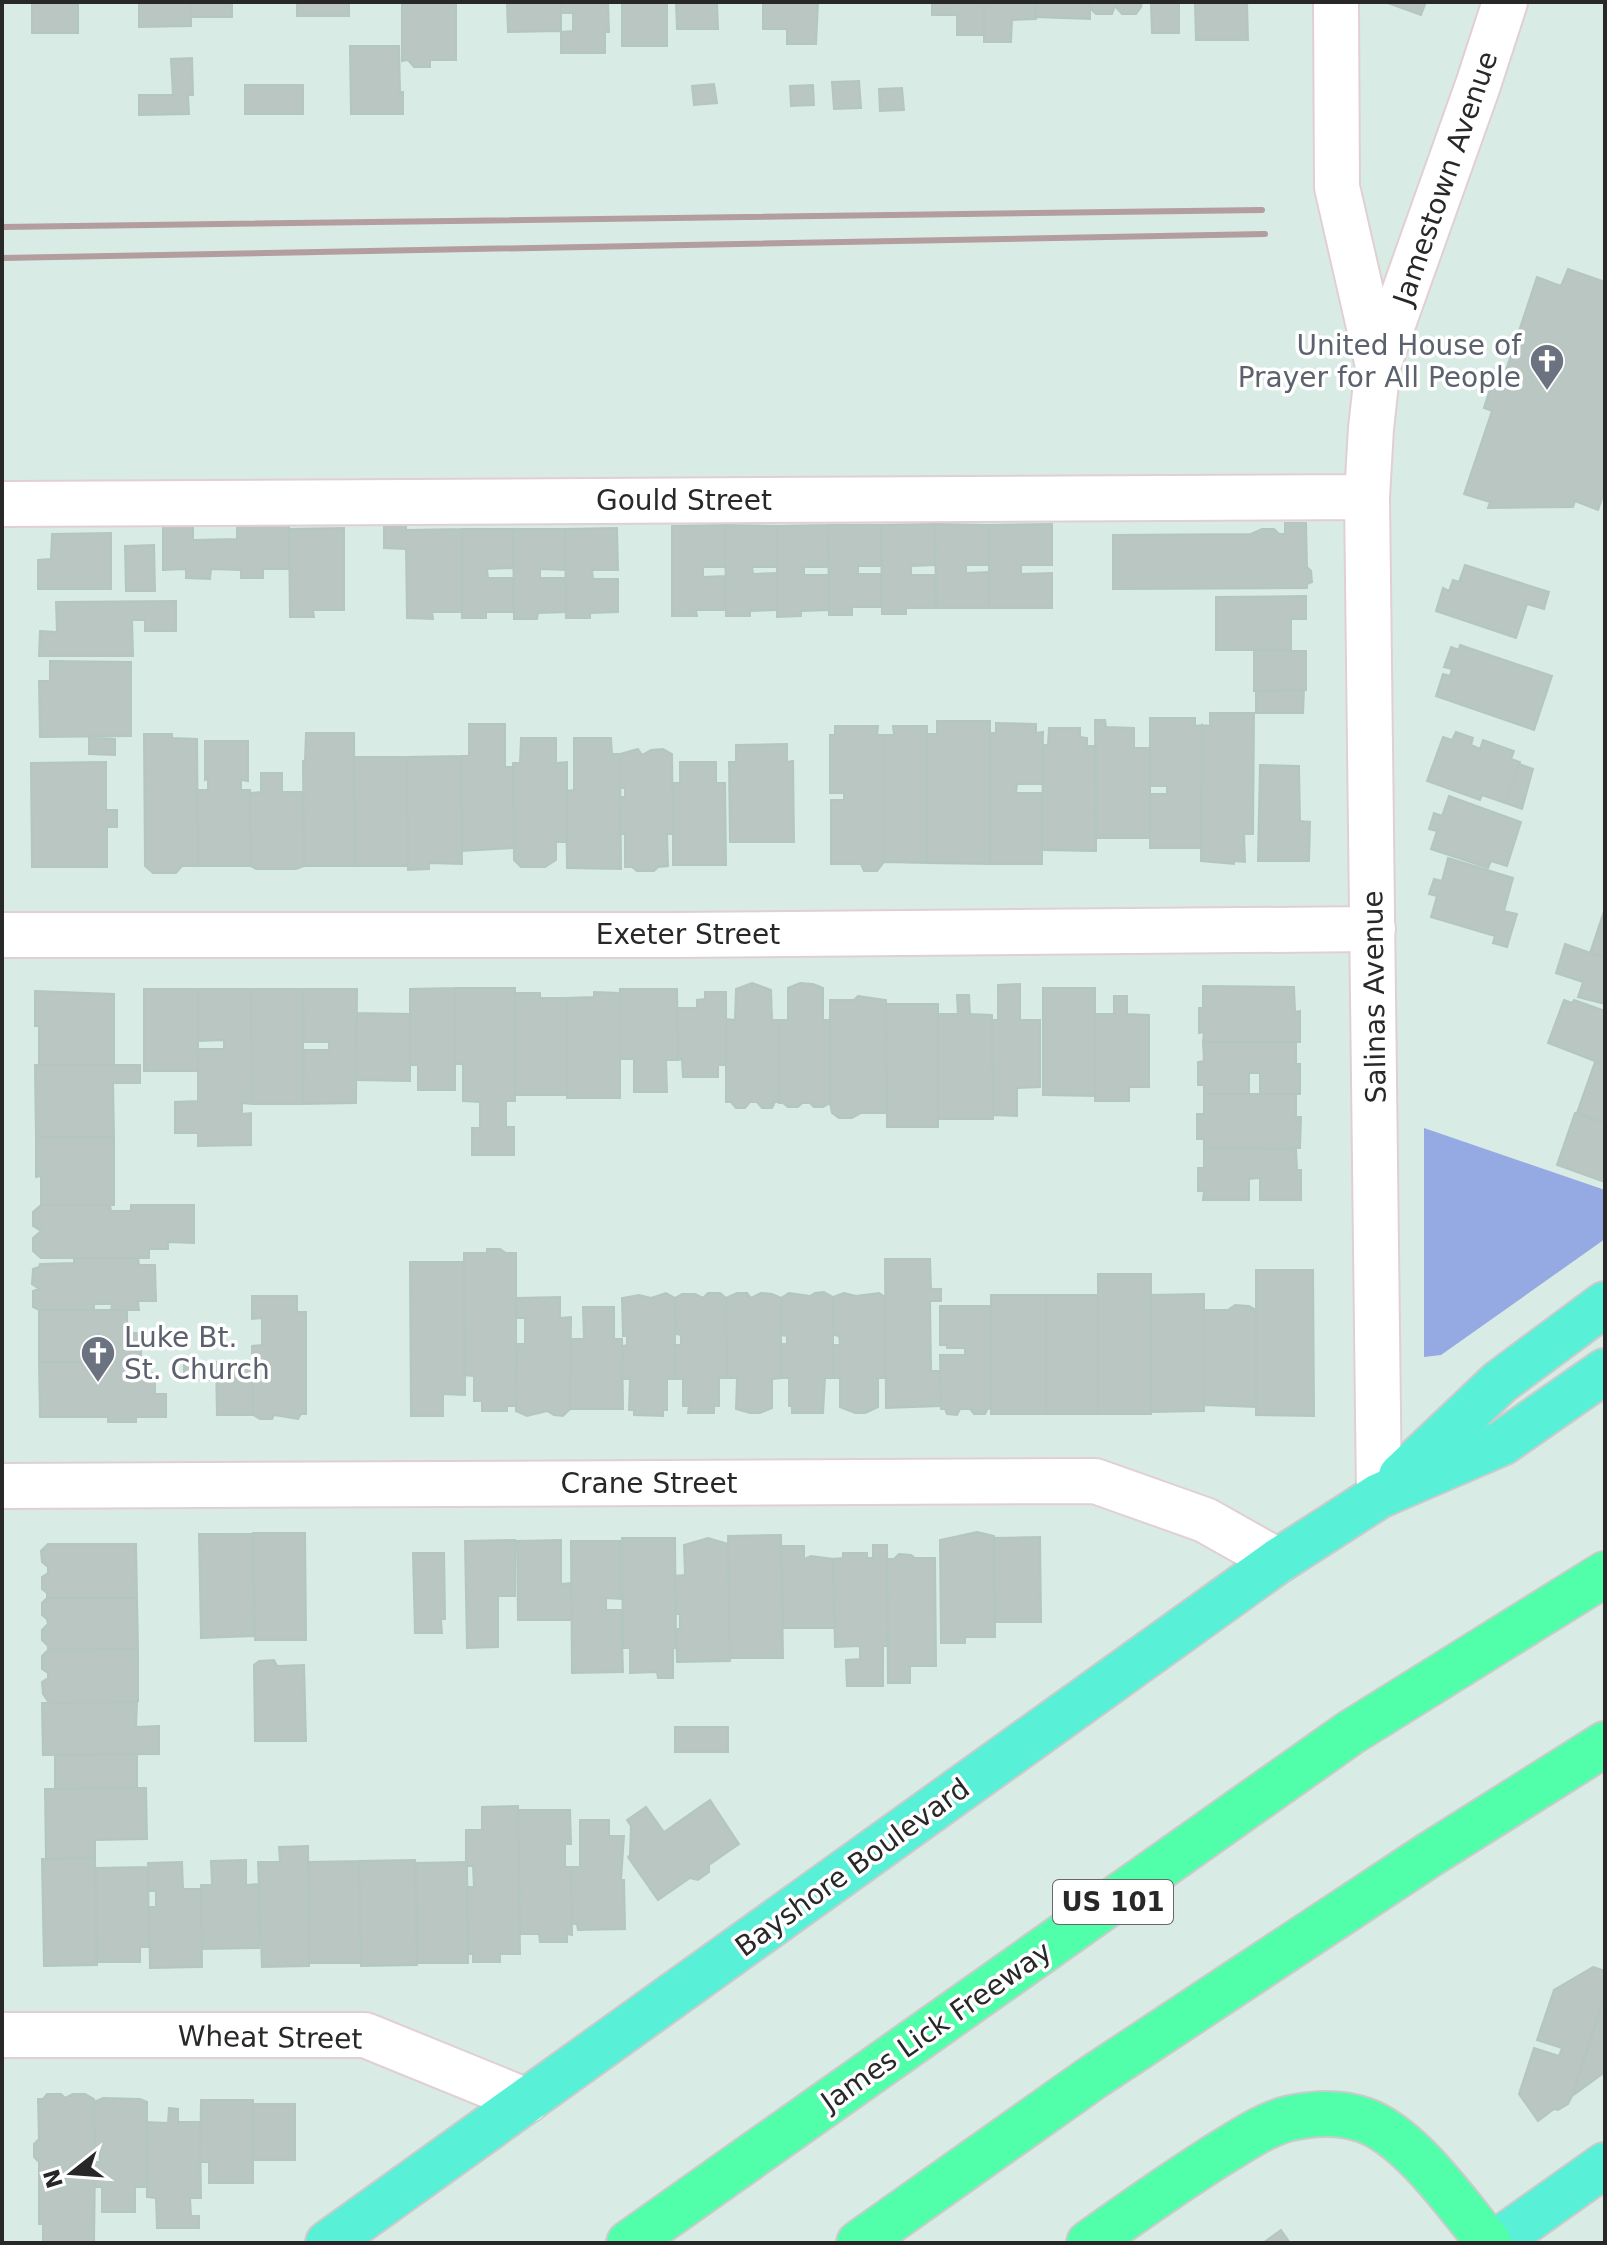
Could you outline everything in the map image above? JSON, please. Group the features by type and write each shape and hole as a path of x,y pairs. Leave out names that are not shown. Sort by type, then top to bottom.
{"highway":[{"name":"James Lick Freeway","path":"629,2243 1350,1733 1605,1574"},
{"path":"859,2243 1092,2078 1429,1855 1605,1744"},
{"path":"1089,2243 1191,2171 1253,2134 1289,2118 1329,2113 1365,2120 1403,2145 1446,2189 1489,2243"}],"main road":[{"name":"Bayshore Boulevard","path":"1379,1496 1500,1382 1605,1304"},
{"name":"Bayshore Boulevard","path":"328,2243 1278,1561 1379,1496 1502,1443 1605,1371"},
{"path":"1495,2243 1605,2165"}],"street":[{"path":"1336,2 1337,187 1378,366"},
{"name":"Jamestown Avenue","path":"1367,497 1378,366 1505,2"},
{"name":"Gould Street","path":"2,504 1367,497"},
{"name":"Salinas Avenue","path":"1367,497 1379,1496"},
{"name":"Exeter Street","path":"2,935 673,935 1373,929"},
{"name":"Crane Street","path":"2,1486 1095,1481 1205,1520 1278,1561"},
{"name":"Wheat Street","path":"2,2035 365,2035 527,2101"}],"shaded area":[{"path":"1424,1128 1605,1190 1605,1239 1441,1355 1424,1357"}],"building":[{"path":"32,2 78,2 78,33 32,33"},
{"path":"139,2 191,2 191,26 139,27"},
{"path":"191,2 232,2 232,17 191,17"},
{"path":"297,2 349,2 349,16 297,16"},
{"path":"402,2 456,2 456,60 430,60 430,67 414,67 408,60 402,61"},
{"path":"507,2 561,2 561,31 508,32"},
{"path":"561,2 608,2 609,32 605,32 605,53 561,53 561,32 573,31 573,13 561,13"},
{"path":"622,2 667,2 667,46 622,46"},
{"path":"676,2 717,2 718,29 677,29"},
{"path":"763,2 818,2 816,44 787,44 787,29 763,29"},
{"path":"932,2 984,2 984,35 957,35 957,15 932,15"},
{"path":"984,2 1035,2 1036,19 1012,20 1011,42 984,42"},
{"path":"1035,2 1090,2 1090,19 1035,17"},
{"path":"1090,2 1142,2 1136,14 1122,14 1115,6 1112,14 1096,14 1090,8"},
{"path":"1142,2 1179,2 1179,33 1152,33 1151,3"},
{"path":"1195,2 1247,2 1248,40 1196,40"},
{"path":"1385,2 1426,2 1421,15"},
{"path":"350,46 399,46 403,114 351,114"},
{"path":"192,58 193,95 188,95 189,114 139,115 139,95 173,95 171,59"},
{"path":"859,81 861,108 834,109 832,82"},
{"path":"714,84 717,103 694,105 692,86"},
{"path":"245,85 303,85 303,114 245,114"},
{"path":"813,85 814,105 791,106 790,86"},
{"path":"902,88 904,110 880,111 879,89"},
{"name":"United House of Prayer for All People","path":"1568,269 1605,282 1605,490 1598,510 1575,501 1573,507 1488,508 1490,502 1464,494 1492,411 1484,408 1495,373 1504,376 1537,277 1561,286"},
{"path":"1285,523 1306,523 1307,567 1311,571 1312,582 1307,584 1307,588 1113,589 1113,535 1251,534 1262,529 1274,529 1279,534 1285,534"},
{"path":"406,524 406,530 462,529 462,612 432,612 433,619 407,618 406,549 384,548 384,525"},
{"path":"935,524 989,525 989,565 966,565 966,573 989,572 989,608 936,608"},
{"path":"935,524 935,565 911,566 911,575 935,575 936,608 906,608 906,614 882,614 881,525"},
{"path":"1052,524 1052,565 1021,565 1021,574 1052,573 1052,608 989,608 989,525"},
{"path":"163,525 193,525 193,540 237,539 237,525 289,525 289,569 263,569 263,578 241,578 241,570 211,569 210,579 186,578 186,569 163,570"},
{"path":"725,525 725,567 703,567 703,577 725,576 725,610 696,610 697,616 672,616 672,526"},
{"path":"725,525 777,526 777,567 752,567 753,574 777,573 777,610 750,611 750,616 726,616"},
{"path":"828,525 829,567 804,567 804,575 829,575 829,610 801,611 801,616 777,617 777,526"},
{"path":"828,525 881,525 882,566 858,566 858,574 881,574 881,607 852,607 852,615 829,615"},
{"path":"344,528 344,610 313,610 314,617 290,617 289,529"},
{"path":"617,528 618,570 592,570 593,579 618,579 618,612 590,613 590,618 566,618 565,529"},
{"path":"462,529 513,529 513,568 487,569 488,578 513,578 513,612 486,612 486,618 462,618"},
{"path":"513,529 565,529 566,570 540,569 540,578 566,578 566,612 538,613 537,619 514,619"},
{"path":"111,533 111,589 38,589 38,560 51,559 52,534"},
{"path":"154,545 155,591 126,591 125,546"},
{"path":"1465,565 1549,592 1544,609 1527,604 1516,638 1436,611 1443,588 1449,591 1453,580 1459,582"},
{"path":"1306,596 1306,619 1291,619 1291,650 1216,650 1216,597"},
{"path":"176,601 176,631 145,631 145,620 132,620 133,656 39,656 40,631 57,632 56,602"},
{"path":"1460,645 1552,676 1534,730 1436,696 1443,674 1450,676 1452,669 1444,667 1451,647 1459,650"},
{"path":"1254,651 1306,651 1306,690 1254,691"},
{"path":"50,661 131,662 131,736 40,737 39,681 50,681"},
{"path":"1304,690 1303,713 1256,713 1256,691"},
{"path":"1210,713 1254,713 1253,834 1244,834 1245,862 1201,861 1202,725 1210,726"},
{"path":"1150,718 1195,718 1195,726 1202,725 1201,848 1150,848 1150,794 1167,794 1167,786 1150,786"},
{"path":"1095,720 1105,720 1106,727 1134,728 1134,748 1150,748 1150,838 1096,838"},
{"path":"937,721 990,721 990,864 927,863 927,734 937,734"},
{"path":"996,723 1036,724 1036,733 1043,732 1042,784 1017,784 1016,793 1042,793 1042,864 990,864 990,733 996,733"},
{"path":"469,724 505,724 505,767 513,767 514,848 462,851 461,756 469,756"},
{"path":"835,726 878,726 877,735 884,735 884,862 877,871 864,871 861,864 831,864 831,800 844,800 844,793 830,793 830,735 835,735"},
{"path":"893,726 927,726 927,863 884,862 884,735 894,735"},
{"path":"1049,728 1080,728 1080,737 1087,738 1087,746 1096,746 1096,851 1042,850 1043,745 1048,745"},
{"path":"1456,732 1473,738 1471,745 1480,749 1483,740 1514,751 1511,759 1520,762 1505,803 1482,795 1480,800 1427,781 1443,737 1452,740"},
{"path":"306,733 354,733 355,866 304,866 303,761"},
{"path":"144,734 172,734 172,738 197,739 198,866 182,866 176,873 153,873 145,866"},
{"path":"89,738 115,739 115,755 89,754"},
{"path":"521,738 556,738 556,763 567,762 567,842 556,842 556,860 545,867 521,867 514,860 513,763 520,763"},
{"path":"574,738 611,738 612,754 620,754 621,869 567,868 566,791 574,790"},
{"path":"205,741 248,741 248,781 241,780 241,790 250,790 251,866 198,866 197,790 208,790"},
{"path":"787,744 787,762 793,761 794,842 730,842 729,762 736,762 736,745"},
{"path":"638,749 642,755 663,749 672,754 673,834 667,834 668,866 658,867 654,871 625,867 625,834 620,834 620,797 625,797 625,788 620,788 620,754"},
{"path":"461,756 462,864 429,863 429,869 408,870 407,757"},
{"path":"354,757 407,757 408,866 355,866"},
{"path":"106,762 106,810 117,810 117,827 107,827 107,867 32,867 31,763"},
{"path":"680,762 716,762 716,783 725,783 726,865 673,865 673,783 680,783"},
{"path":"1519,764 1533,769 1522,809 1505,803"},
{"path":"1260,765 1299,766 1300,821 1310,822 1309,861 1258,861"},
{"path":"261,773 282,773 282,792 303,792 304,866 296,869 256,869 251,866 250,793 261,792"},
{"path":"1449,796 1521,822 1507,866 1491,861 1488,868 1431,849 1437,831 1429,829 1434,813 1442,816"},
{"path":"1448,858 1513,878 1504,911 1517,914 1507,947 1493,943 1495,936 1431,917 1437,896 1429,894 1434,879 1442,881"},
{"path":"1605,908 1605,958 1590,953"},
{"path":"1565,944 1605,958 1605,1004 1578,997 1583,982 1556,973"},
{"path":"752,983 771,990 772,1020 779,1020 779,1102 775,1102 772,1108 762,1108 757,1102 750,1102 745,1108 736,1108 731,1102 726,1102 726,1019 735,1020 736,989"},
{"path":"800,983 823,988 823,1020 830,1020 830,1103 823,1107 802,1103 798,1107 788,1107 779,1103 779,1020 788,1020 788,988"},
{"path":"1020,984 1020,1020 1040,1020 1040,1087 1017,1088 1017,1116 993,1115 992,1020 998,1020 998,985"},
{"path":"1203,986 1294,987 1295,1012 1300,1011 1300,1042 1203,1042 1204,1032 1199,1033 1199,1008 1203,1008"},
{"path":"455,988 515,988 515,1101 506,1101 506,1127 514,1127 514,1155 472,1155 472,1128 480,1128 480,1102 463,1101 463,1064 455,1064"},
{"path":"455,988 455,1090 418,1090 418,1065 410,1065 410,989"},
{"path":"1043,988 1095,988 1095,1096 1043,1095"},
{"path":"144,989 198,989 198,1071 144,1071"},
{"path":"198,989 251,989 252,1104 242,1103 242,1114 251,1113 251,1145 198,1146 198,1133 175,1133 175,1102 198,1101 198,1049 224,1049 224,1040 198,1041"},
{"path":"251,989 303,989 303,1104 252,1104"},
{"path":"303,989 357,989 356,1103 303,1104 304,1050 329,1050 329,1042 304,1042"},
{"path":"620,989 677,989 678,1060 666,1060 667,1092 634,1092 634,1059 620,1059"},
{"path":"35,991 114,994 114,1065 39,1065"},
{"path":"594,992 620,993 620,1098 567,1098 567,998 594,997"},
{"path":"705,992 726,992 726,1065 718,1065 718,1077 683,1077 682,1059 678,1060 677,1008 697,1008 697,1000 705,999"},
{"path":"515,993 540,993 540,998 567,998 567,1095 515,1095"},
{"path":"957,995 969,995 970,1014 992,1015 993,1119 938,1119 938,1014 958,1014"},
{"path":"858,996 886,1000 886,1113 861,1113 852,1118 839,1118 832,1113 830,1103 830,1000 854,1000"},
{"path":"1114,996 1127,996 1127,1014 1149,1015 1149,1087 1129,1087 1129,1101 1095,1101 1095,1014 1114,1014"},
{"path":"1564,1000 1572,1003 1574,1000 1605,1011 1605,1065 1548,1043"},
{"path":"886,1004 938,1004 938,1127 887,1127"},
{"path":"356,1013 410,1014 410,1081 356,1080"},
{"path":"1203,1042 1296,1042 1300,1094 1260,1094 1260,1073 1249,1073 1249,1094 1204,1094 1204,1085 1198,1085 1198,1062 1204,1061"},
{"path":"1595,1062 1605,1065 1605,1123 1577,1113"},
{"path":"35,1065 140,1065 140,1083 113,1083 114,1137 36,1137"},
{"path":"1204,1094 1296,1094 1296,1117 1301,1117 1300,1148 1204,1148 1204,1139 1197,1139 1197,1114 1204,1114"},
{"path":"1575,1113 1605,1123 1605,1182 1557,1165"},
{"path":"36,1137 114,1137 114,1205 41,1205 41,1176 36,1177"},
{"path":"1204,1148 1296,1149 1297,1170 1301,1170 1301,1200 1260,1200 1260,1178 1249,1179 1249,1200 1203,1200 1204,1191 1198,1191 1198,1168 1204,1168"},
{"path":"41,1205 110,1205 111,1211 131,1211 131,1205 194,1205 194,1243 168,1242 168,1249 149,1249 149,1258 41,1258 33,1251 33,1238 41,1231 33,1226 33,1212"},
{"path":"487,1249 516,1253 516,1406 507,1406 507,1411 482,1411 482,1401 474,1401 474,1376 464,1375 464,1253 487,1253"},
{"path":"74,1258 138,1258 139,1265 155,1265 156,1301 138,1301 139,1310 111,1310 112,1304 94,1304 94,1310 39,1310 33,1307 33,1291 39,1289 32,1284 33,1269 40,1264 74,1263"},
{"path":"885,1259 930,1259 931,1289 941,1289 941,1301 930,1301 931,1371 940,1371 941,1406 886,1408"},
{"path":"410,1262 464,1262 465,1395 443,1394 443,1416 411,1416"},
{"path":"1256,1270 1313,1270 1314,1416 1256,1415"},
{"path":"1098,1274 1151,1274 1151,1414 1098,1414"},
{"path":"824,1292 833,1297 833,1378 825,1378 823,1413 792,1413 789,1378 781,1378 781,1344 787,1344 787,1336 781,1335 781,1298 789,1293 810,1296"},
{"path":"666,1293 675,1298 675,1379 667,1379 667,1410 663,1410 663,1416 634,1415 634,1410 629,1410 630,1379 622,1379 623,1346 627,1345 627,1336 623,1336 622,1298 639,1295 651,1298"},
{"path":"708,1293 720,1293 726,1298 727,1378 719,1378 719,1406 714,1406 714,1413 688,1413 689,1406 683,1406 683,1379 675,1379 675,1345 681,1345 681,1335 676,1334 675,1298 682,1294 695,1294 703,1298"},
{"path":"747,1293 751,1298 761,1293 781,1298 781,1378 772,1379 772,1408 760,1413 736,1409 737,1378 727,1378 726,1298"},
{"path":"844,1293 856,1296 879,1293 885,1297 885,1378 878,1378 878,1407 865,1413 840,1407 840,1378 833,1378 833,1345 840,1345 839,1336 834,1335 833,1297"},
{"path":"1204,1294 1204,1411 1151,1412 1150,1295"},
{"path":"991,1295 1046,1295 1046,1414 991,1414"},
{"path":"1046,1295 1098,1295 1098,1414 1046,1414"},
{"path":"252,1296 297,1296 297,1312 306,1312 306,1414 301,1414 298,1419 274,1415 272,1419 260,1419 253,1415 252,1346 262,1345 262,1318 252,1319"},
{"path":"560,1297 560,1318 571,1317 570,1409 563,1416 547,1411 527,1416 516,1411 517,1344 525,1344 525,1318 517,1318 516,1298"},
{"path":"1235,1305 1256,1310 1256,1407 1204,1405 1204,1310 1228,1310"},
{"path":"940,1306 991,1306 991,1409 988,1408 985,1414 960,1409 957,1415 947,1414 945,1409 941,1409 940,1355 965,1355 965,1348 940,1345"},
{"path":"583,1307 614,1307 614,1339 622,1339 623,1409 570,1409 571,1339 584,1339"},
{"path":"39,1310 127,1310 127,1333 141,1333 141,1362 39,1362"},
{"name":"Luke Bt. St. Church","path":"39,1362 143,1362 144,1374 155,1373 155,1394 166,1394 166,1417 136,1417 136,1422 108,1422 108,1417 40,1417"},
{"path":"216,1362 252,1362 253,1415 217,1415"},
{"path":"216,1364 216,1380 184,1380 184,1365"},
{"path":"977,1532 994,1536 995,1637 965,1637 965,1643 941,1643 940,1540"},
{"path":"253,1533 254,1636 201,1638 199,1534"},
{"path":"253,1533 305,1533 306,1640 255,1640"},
{"path":"781,1535 783,1658 730,1658 728,1536"},
{"path":"1040,1537 1041,1622 994,1622 994,1538"},
{"path":"622,1538 675,1538 676,1647 673,1648 673,1678 658,1678 657,1672 630,1673 630,1648 623,1648"},
{"path":"708,1538 728,1544 730,1661 677,1662 676,1629 680,1629 680,1614 676,1614 675,1576 685,1575 684,1545"},
{"path":"515,1540 515,1596 498,1596 498,1647 467,1648 465,1541"},
{"path":"561,1540 561,1584 571,1583 572,1620 518,1620 517,1541"},
{"path":"571,1541 620,1541 621,1599 606,1598 606,1610 621,1610 623,1672 572,1673"},
{"path":"48,1544 136,1544 137,1598 47,1598 47,1593 42,1589 42,1577 48,1573 48,1567 42,1562 41,1551"},
{"path":"873,1545 887,1545 888,1646 883,1646 883,1686 847,1686 846,1660 860,1659 860,1646 835,1647 833,1559 843,1558 843,1553 867,1553 867,1558 873,1558"},
{"path":"781,1546 804,1546 804,1559 811,1556 833,1559 835,1628 783,1628"},
{"path":"413,1553 444,1553 445,1619 441,1619 442,1633 415,1633"},
{"path":"899,1554 935,1558 936,1666 910,1666 910,1683 888,1683 887,1559 894,1559"},
{"path":"47,1598 137,1598 138,1649 48,1650 42,1640 42,1630 48,1624 42,1615 42,1603"},
{"path":"138,1649 138,1701 49,1703 43,1694 42,1682 48,1678 48,1673 42,1669 42,1656 48,1650"},
{"path":"274,1660 277,1666 304,1665 306,1741 255,1741 254,1665 259,1661"},
{"path":"137,1702 136,1727 159,1726 159,1754 43,1755 42,1703"},
{"path":"675,1727 728,1727 728,1752 675,1752"},
{"path":"137,1754 137,1788 55,1788 55,1755"},
{"path":"146,1788 147,1839 95,1840 95,1858 46,1859 45,1789"},
{"path":"710,1800 739,1844 709,1865 709,1872 698,1880 690,1878 658,1900 628,1857 631,1826 627,1820 646,1807 664,1832"},
{"path":"518,1806 520,1954 500,1954 500,1962 473,1962 473,1954 467,1954 467,1887 474,1887 473,1866 466,1866 466,1830 482,1830 482,1807"},
{"path":"518,1810 570,1810 571,1844 565,1844 565,1867 571,1867 572,1935 567,1934 567,1942 540,1942 539,1934 520,1934"},
{"path":"580,1820 609,1820 609,1836 624,1836 621,1880 624,1880 625,1929 578,1930 577,1924 572,1924 571,1867 580,1867"},
{"path":"308,1846 309,1966 262,1967 258,1862 280,1862 279,1847"},
{"path":"95,1858 97,1965 44,1966 42,1859"},
{"path":"246,1860 246,1885 258,1884 259,1948 202,1949 201,1885 212,1885 211,1861"},
{"path":"415,1860 417,1965 361,1966 359,1861"},
{"path":"359,1861 361,1963 310,1963 309,1862"},
{"path":"182,1862 183,1889 201,1889 202,1967 150,1968 149,1907 156,1907 156,1891 149,1891 148,1863"},
{"path":"467,1862 468,1963 417,1963 416,1863"},
{"path":"148,1867 149,1947 140,1947 140,1962 96,1962 96,1868"},
{"path":"1593,1967 1605,1971 1605,1995 1572,2096 1568,2104 1554,2109 1538,2121 1519,2094 1534,2048 1559,2056 1562,2048 1537,2040 1554,1990"},
{"path":"1602,2005 1605,2006 1605,2072 1572,2096"},
{"path":"47,2094 61,2094 65,2098 85,2094 94,2099 95,2156 86,2155 85,2164 95,2164 94,2243 43,2243 43,2224 39,2224 39,2162 34,2157 34,2144 39,2139 38,2099 43,2099"},
{"path":"103,2098 147,2102 147,2187 135,2187 135,2212 102,2212 102,2187 94,2187 94,2162 100,2162 100,2146 94,2146 94,2102"},
{"path":"201,2100 253,2100 253,2183 209,2183 209,2162 200,2162"},
{"path":"253,2104 295,2104 295,2160 253,2160"},
{"path":"169,2108 178,2109 178,2122 200,2122 201,2198 190,2198 191,2216 199,2216 199,2228 157,2228 156,2198 147,2197 146,2122 168,2123"},
{"path":"1281,2230 1290,2243 1263,2243"}],"railway":[{"path":"2,227 1262,210"},
{"path":"2,258 1265,234"}],"place":[{"name":"United House of Prayer for All People","path":"1547,392"},
{"name":"Luke Bt. St. Church","path":"98,1384"}]}
